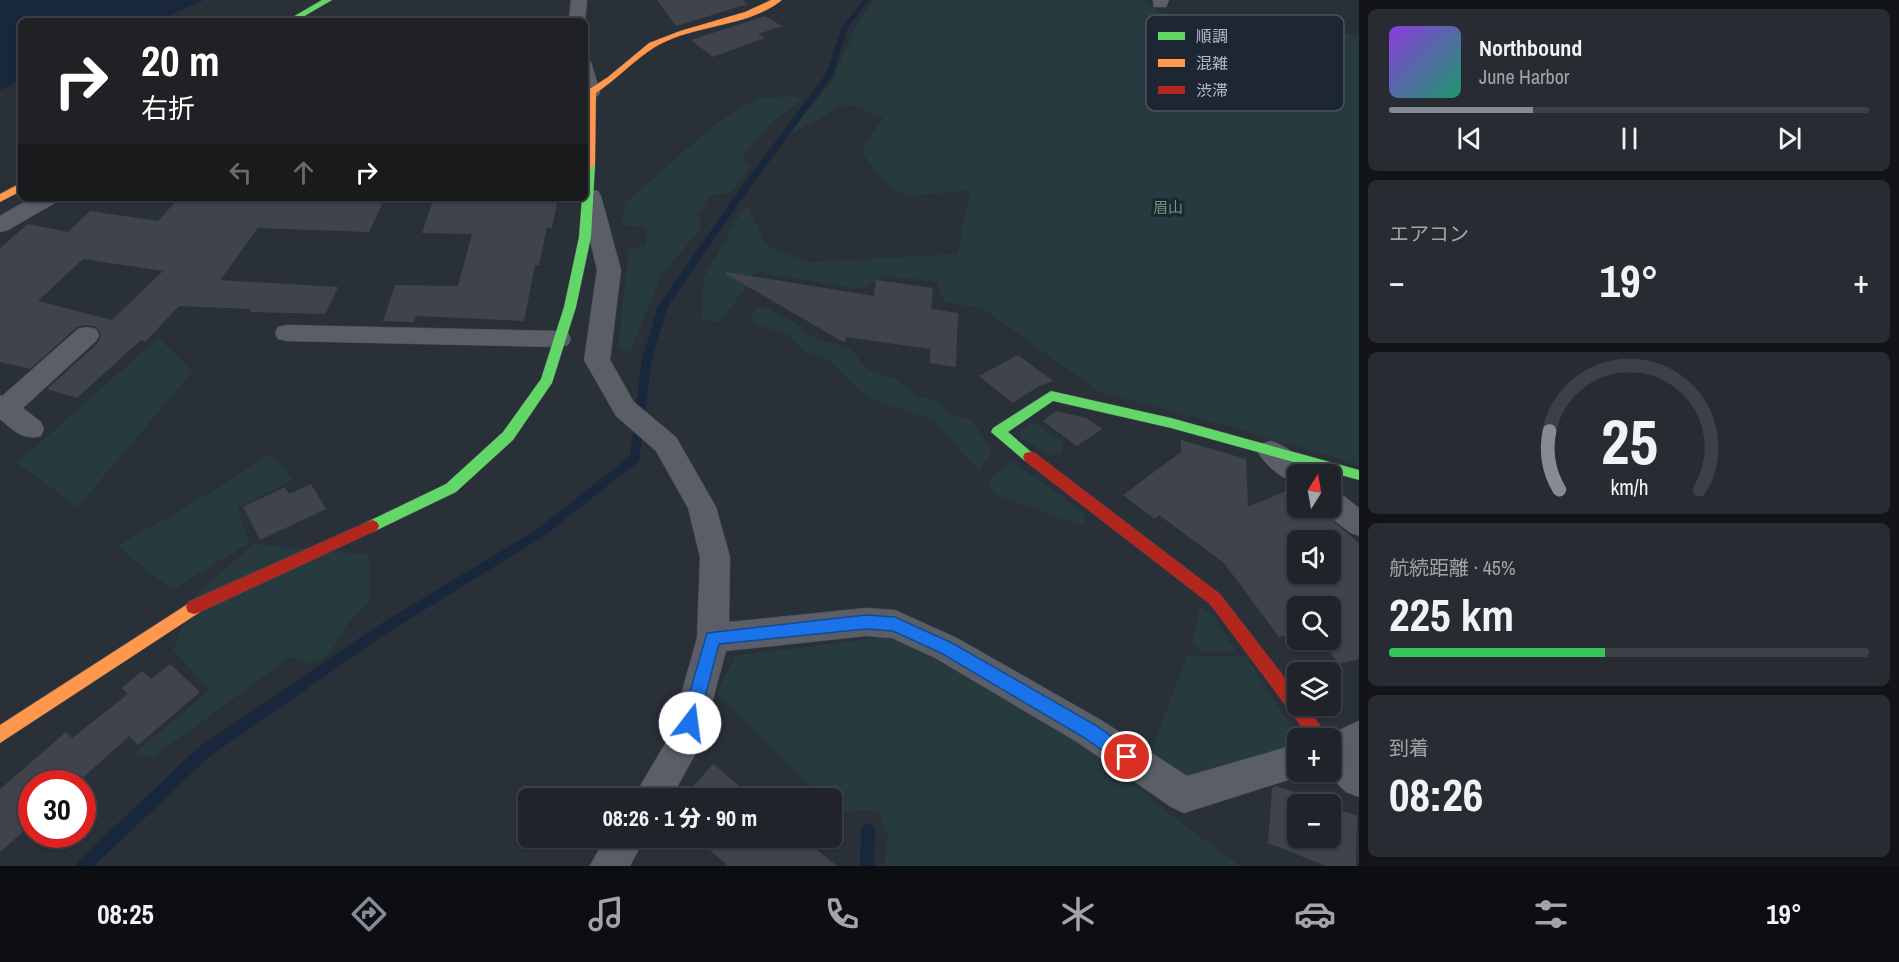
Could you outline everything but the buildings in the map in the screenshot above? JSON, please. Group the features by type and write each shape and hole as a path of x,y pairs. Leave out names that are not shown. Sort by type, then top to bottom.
{"street":[{"path":"295,18 328,0"},
{"path":"578,18 579,0"},
{"path":"588,146 589,98 614,78 633,57 652,45 769,2"},
{"path":"0,199 18,188"},
{"path":"588,196 609,270 597,360 625,409 666,444 702,507 715,556 713,638 684,744 657,788"},
{"path":"0,225 42,201"},
{"path":"0,735 189,609 307,557 451,488 508,436 547,380 570,307 585,237 587,201"},
{"path":"287,333 559,339"},
{"path":"32,429 3,407 87,335"},
{"path":"1312,728 1215,598 998,432 1050,396 1171,423 1359,475"},
{"path":"1271,451 1287,464"},
{"path":"1341,510 1359,524"},
{"path":"713,638 866,622 895,624 946,648 1089,731 1184,795 1287,764"},
{"path":"1341,746 1359,737"},
{"path":"1341,763 1359,780"},
{"path":"609,866 620,848"}],"green space":[{"name":"眉山","path":"875,0 1145,0 1160,13 1170,15 1146,15 1146,111 1344,111 1344,33 1359,36 1359,465 1240,429 1101,393 983,309 944,301 936,281 884,276 862,289 756,272 720,323 701,319 704,277 746,204 767,246 808,262 958,254 971,190 909,196 888,186 861,152 883,117 846,104 780,140 829,86 862,15"},
{"path":"794,96 803,100 772,122 742,157 750,168 729,194 710,195 699,215 701,229 662,274 630,351 618,349 629,249 646,245 646,228 621,225 625,203 719,121 758,98"},
{"path":"757,307 769,309 796,323 805,334 852,350 867,369 895,379 916,395 936,401 949,415 972,420 992,452 979,471 934,420 867,397 828,360 804,351 788,335 755,324 750,317"},
{"path":"158,338 193,371 78,507 17,463"},
{"path":"1034,422 1062,442 1062,453 1054,456 1020,438 1020,430"},
{"path":"272,453 293,480 237,508 249,543 172,590 117,546 203,497"},
{"path":"1012,461 1085,513 1083,526 994,494 988,483 998,471"},
{"path":"253,544 369,555 369,603 351,619 328,656 310,664 290,657 155,756 142,757 134,754 209,690 173,650 195,596"},
{"path":"1200,607 1214,616 1236,652 1200,652 1192,641"},
{"path":"893,636 1071,736 1200,837 1242,866 884,866 888,837 878,810 842,812 842,788 811,788 717,693 735,656"},
{"path":"1187,656 1246,656 1292,728 1287,728 1287,753 1183,783 1148,760"}],"water":[{"path":"0,0 204,0 164,18 18,18 18,81 0,90"}],"waterway":[{"path":"83,866 205,751 383,629 540,533 635,458 647,359 663,306 743,191 830,74 844,29 866,0"},
{"path":"867,866 868,830"}],"traffic: fast":[{"path":"295,18 328,0"},
{"path":"588,194 590,165"},
{"path":"372,526 451,488 508,436 547,380 570,307 585,237 588,201"},
{"path":"1030,457 998,432 1051,396 1171,423 1359,475"}],"traffic: slow":[{"path":"590,165 591,92 611,79 652,45 683,33 748,14 778,0"},
{"path":"0,199 18,188"},
{"path":"0,735 194,607"}],"traffic: jam":[{"path":"1030,457 1215,599 1312,728"},
{"path":"194,607 372,526"}],"route":[{"path":"690,723 713,638 866,622 895,624 946,648 1089,731 1127,757"}]}
